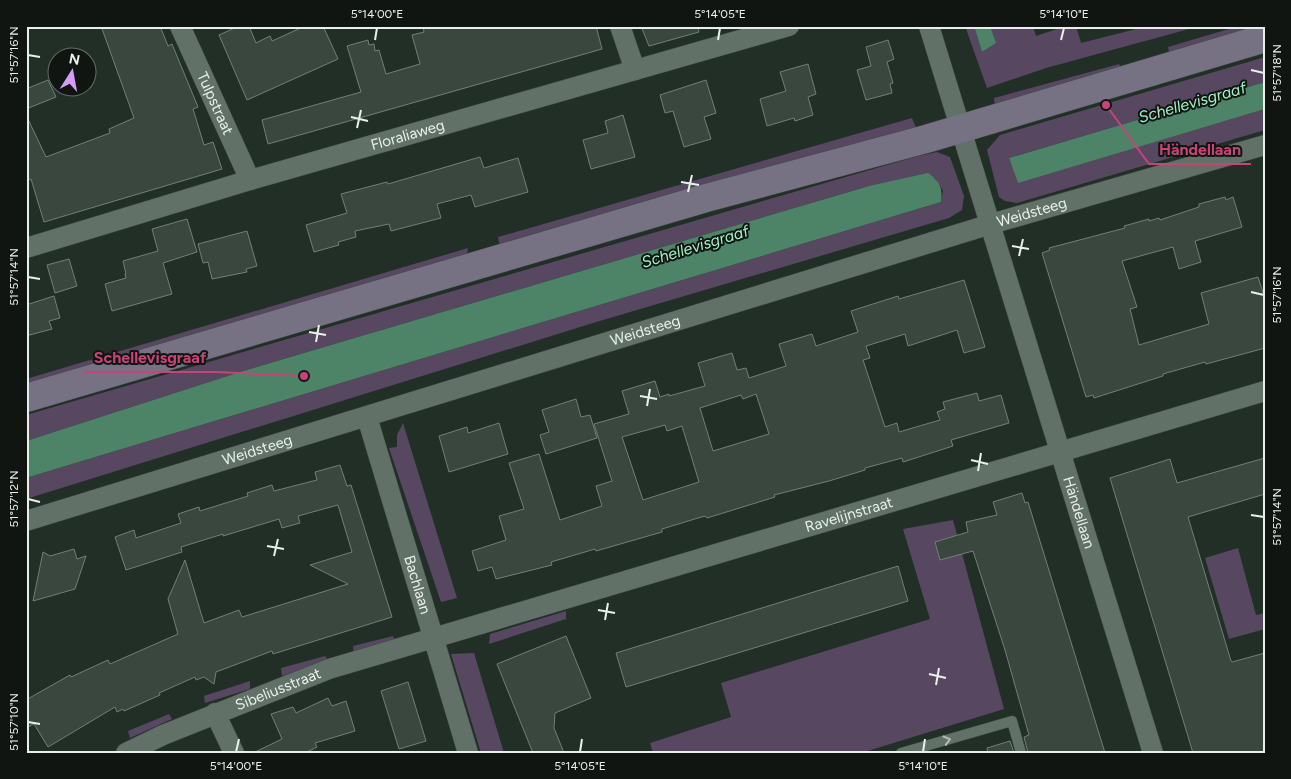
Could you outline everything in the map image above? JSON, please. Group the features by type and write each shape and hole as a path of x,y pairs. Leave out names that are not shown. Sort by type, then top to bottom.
{"street":[{"name":"Tulpstraat","path":"180,26 250,180"},
{"path":"620,26 635,70"},
{"name":"Floraliaweg","path":"26,248 250,180 789,26"},
{"name":"Händellaan","path":"929,26 1152,753"},
{"path":"26,398 697,201 961,128 1265,38"},
{"name":"Weidsteeg","path":"26,521 991,224 1265,145"},
{"name":"Ravelijnstraat","path":"434,638 1265,392"},
{"name":"Bachlaan","path":"367,417 468,753"},
{"name":"Sibeliusstraat","path":"126,753 215,713 329,669 434,638"},
{"path":"215,713 234,753"}],"lane":[{"path":"900,753 1012,722 1021,753"}],"shaded area":[{"path":"965,26 974,26 982,52 995,43 990,26 1033,26 1036,36 1066,26 1076,26 1081,43 1148,26 1200,26 1046,68 987,88"},
{"path":"1239,26 1265,26 1170,57 1168,47"},
{"path":"1265,57 1265,82 1009,158 1018,182 1265,109 1265,130 1017,203 1005,201 999,197 987,150 1000,135"},
{"path":"1119,64 1123,72 995,107 994,98"},
{"path":"912,118 916,128 500,248 498,237"},
{"path":"937,152 950,157 964,196 962,210 949,218 593,323 26,499 26,478 941,202 943,191 935,178 869,186 243,371 26,441 26,415"},
{"path":"468,248 466,260 26,389 26,379"},
{"path":"403,423 457,598 441,602 389,448 397,447 397,435"},
{"path":"953,520 1004,709 861,753 653,753 650,743 731,717 721,683 930,619 903,529"},
{"path":"1238,548 1256,615 1265,613 1265,629 1229,639 1205,558"},
{"path":"566,611 566,619 489,644 490,634"},
{"path":"393,636 395,641 354,653 353,646"},
{"path":"474,653 504,753 481,753 451,654"},
{"path":"325,656 329,661 282,676 281,668"},
{"path":"250,681 250,689 205,703 204,696"},
{"path":"169,714 172,719 130,738 128,731"}],"water":[{"path":"974,26 990,26 996,43 982,52"},
{"path":"1265,82 1265,109 1018,183 1009,158"},
{"path":"928,173 940,186 941,202 26,478 26,441 243,371 869,186"}],"building":[{"path":"101,26 160,26 168,46 172,44 198,107 193,109 204,145 213,142 222,169 44,222 31,179 26,181 26,115 46,157 110,133 109,129 134,118"},
{"path":"239,26 249,26 256,43 270,36 272,41 305,26 323,26 338,59 247,100 219,35"},
{"path":"423,26 596,26 602,49 268,144 262,120 361,92 347,46 368,40 369,45 374,44 375,51 379,50 386,74 420,64 412,35 424,32"},
{"path":"641,26 698,26 699,32 649,46"},
{"path":"888,40 894,59 887,62 893,83 890,84 892,93 866,100 857,70 871,66 866,47"},
{"path":"808,64 816,94 808,97 813,115 795,121 794,118 767,126 760,99 786,91 780,72"},
{"path":"48,80 48,98 54,98 26,109 26,89"},
{"path":"706,80 716,113 704,117 711,139 684,147 673,111 665,113 660,95"},
{"path":"623,115 635,157 591,169 583,140 608,133 605,121"},
{"path":"480,157 484,168 518,158 528,192 475,207 471,195 437,204 441,218 391,231 389,224 355,231 356,237 338,242 339,245 314,252 306,225 347,213 341,194 387,182 388,184"},
{"path":"1225,197 1226,200 1233,197 1242,227 1195,241 1201,262 1179,269 1173,247 1122,261 1137,307 1130,309 1139,345 1209,324 1201,293 1258,277 1265,299 1265,348 1163,374 1163,376 1094,398 1093,395 1086,397 1042,253 1050,250 1049,248 1125,228 1124,226 1149,219 1149,221 1159,218 1160,220 1199,207 1199,204"},
{"path":"187,219 197,252 163,263 172,294 112,311 105,284 126,278 123,261 158,251 152,229"},
{"path":"247,231 257,266 246,269 247,272 212,279 208,262 203,263 198,244"},
{"path":"69,259 77,286 55,293 47,265"},
{"path":"964,280 985,347 964,353 957,330 908,346 905,334 866,346 870,358 863,360 885,427 897,423 899,432 940,420 937,412 945,409 943,402 977,393 979,401 1001,395 1009,423 951,440 953,446 903,462 902,458 865,468 865,470 774,495 775,497 707,518 705,516 662,529 662,532 551,562 552,565 496,579 492,567 478,571 472,551 506,540 499,516 524,509 509,463 539,454 560,520 602,506 596,486 612,481 594,424 629,414 622,391 655,381 660,397 705,386 698,363 732,353 737,370 746,368 749,378 786,366 779,344 812,334 816,346 858,332 851,311 898,296 899,299","holes":["756,394 769,434 713,451 700,408 741,395 743,399","665,425 667,431 682,426 699,482 643,500 622,437"]},
{"path":"54,296 60,318 49,321 52,329 26,336 26,305"},
{"path":"576,399 581,417 590,415 597,438 546,454 540,435 549,432 542,410"},
{"path":"499,423 508,454 449,472 439,436 467,427 468,433"},
{"path":"1265,458 1265,494 1188,517 1231,661 1265,653 1265,753 1193,753 1110,478 1170,459 1177,483"},
{"path":"340,465 347,486 351,485 392,617 273,654 272,651 216,672 214,684 204,677 196,680 195,677 124,711 123,709 117,712 115,707 48,747 34,724 26,728 26,700 70,675 71,677 108,660 110,664 178,634 168,599 185,560 204,623 239,610 242,617 348,584 310,565 352,552 338,505 298,516 300,523 282,528 279,519 223,536 223,534 181,547 182,552 126,570 115,537 134,530 136,538 181,523 178,514 199,507 200,511 248,496 247,493 272,485 274,491 317,480 315,472"},
{"path":"1022,493 1025,503 1028,502 1105,753 1028,753 1024,737 1029,735 1005,650 973,551 940,560 935,542 968,532 966,522 997,515 993,502"},
{"path":"74,549 77,559 86,556 75,589 33,601 43,552 50,556"},
{"path":"898,566 908,601 626,687 616,653"},
{"path":"566,636 591,698 555,713 554,728 564,753 533,753 497,664"},
{"path":"408,682 426,741 399,749 381,691"},
{"path":"328,698 332,706 346,701 355,731 315,743 317,747 305,753 253,753 282,739 271,714 293,707 296,713"},
{"path":"1010,741 1014,753 988,753 987,748"}],"place":[{"name":"Händellaan","path":"1106,105"},
{"name":"Schellevisgraaf","path":"304,376"}]}
